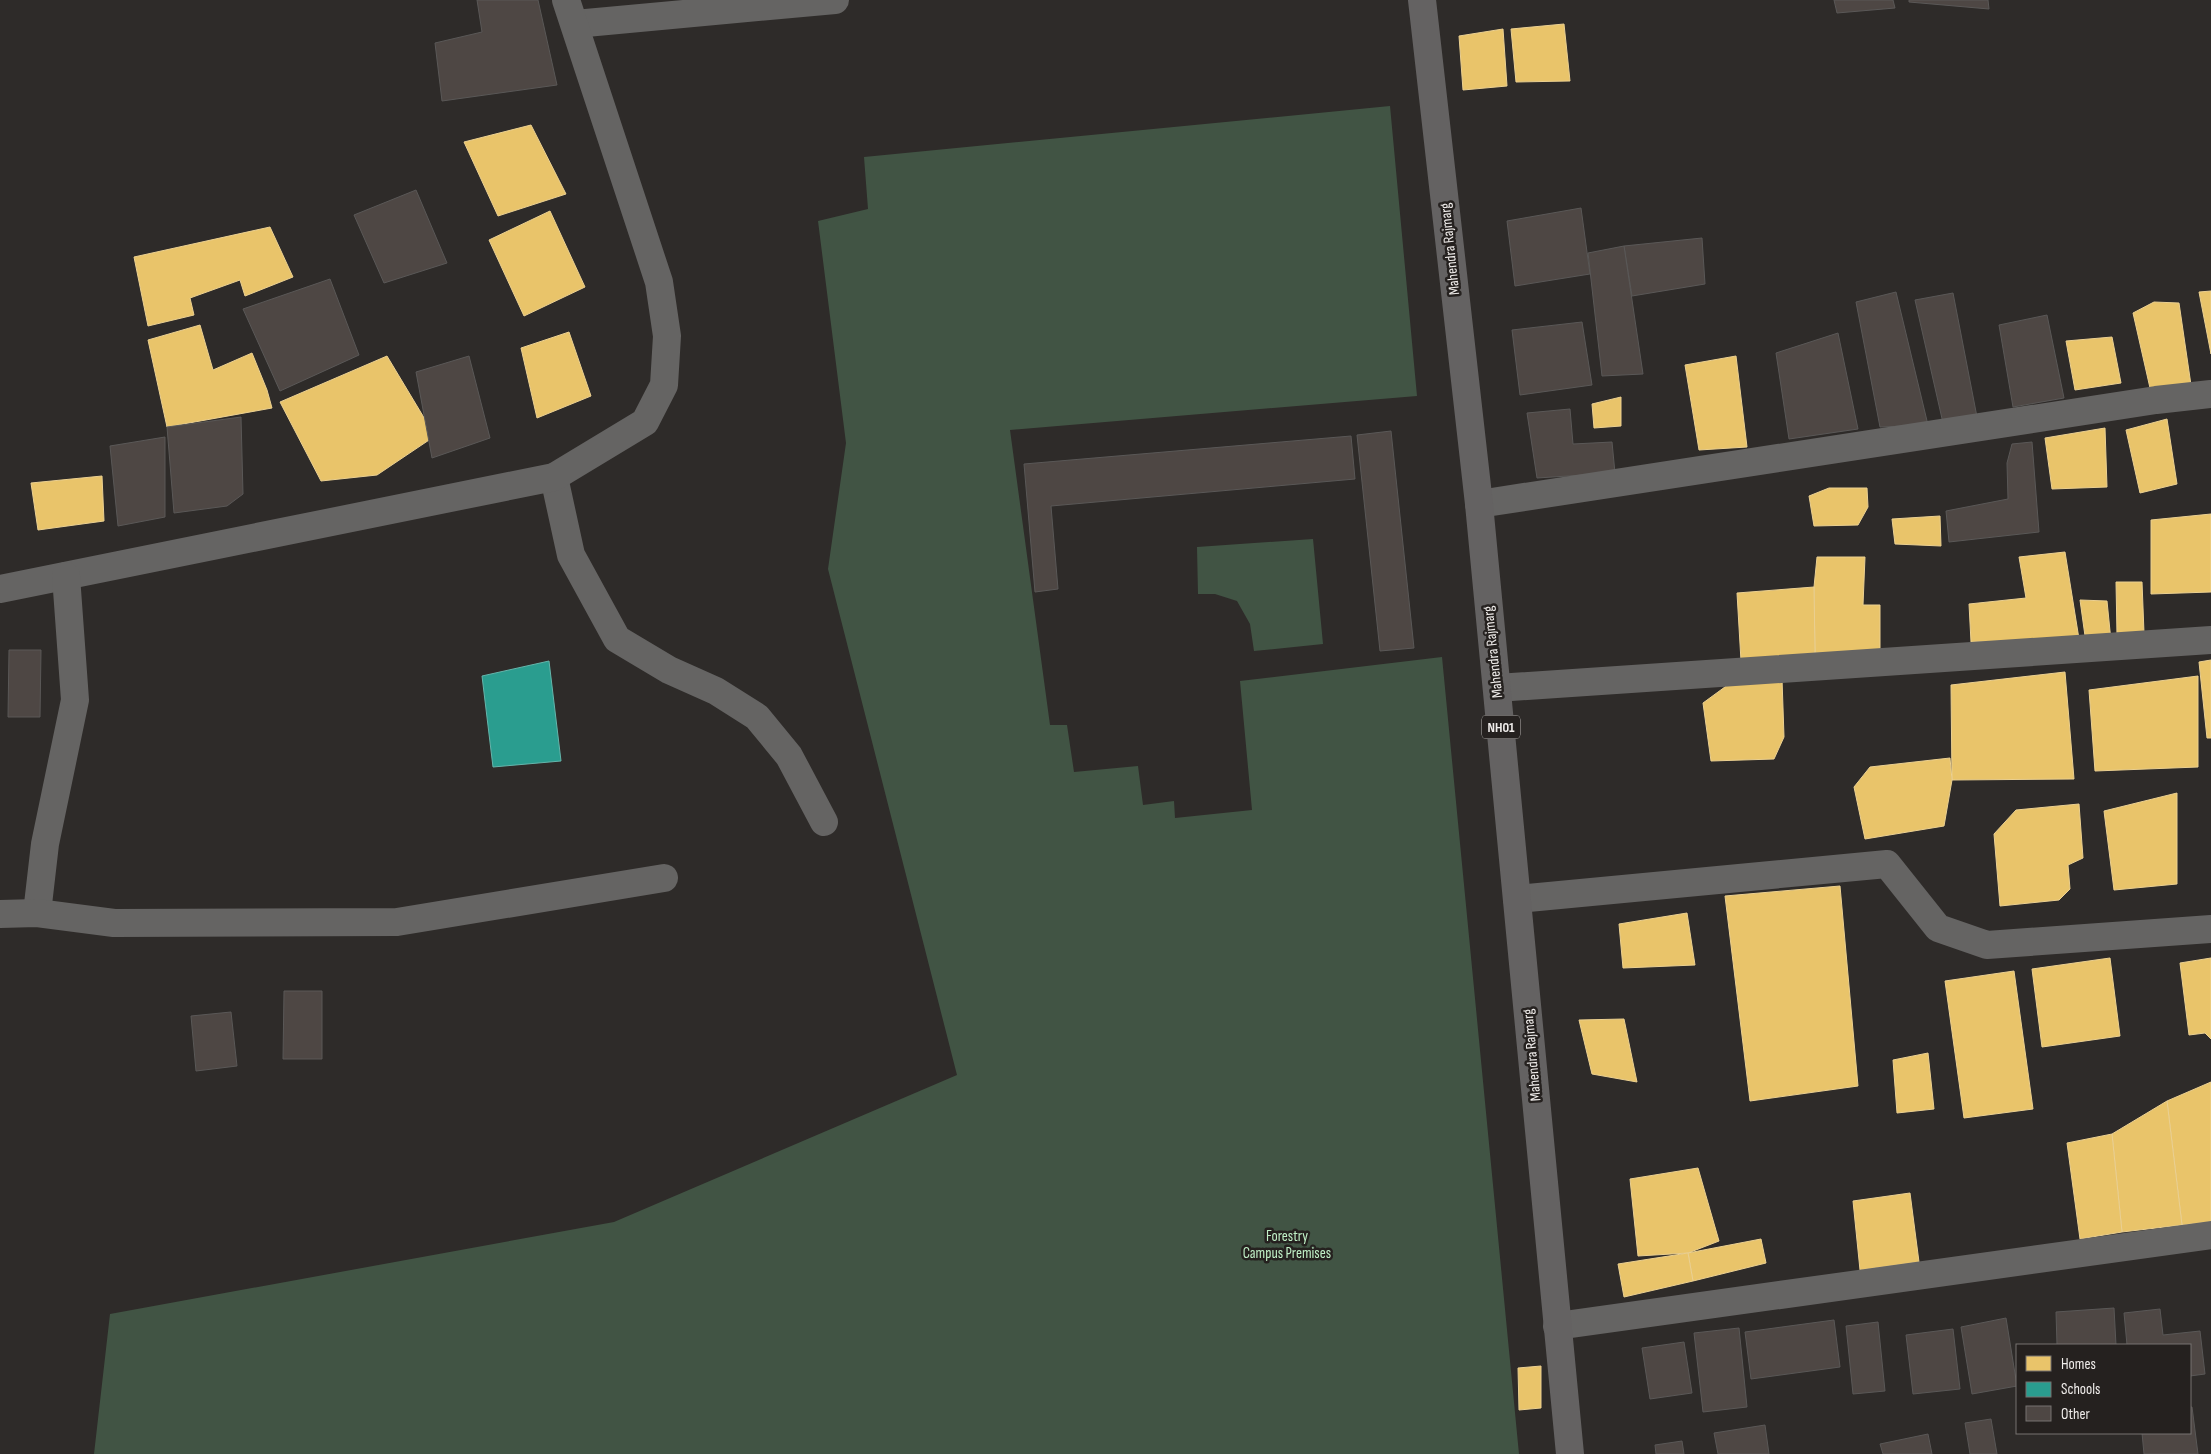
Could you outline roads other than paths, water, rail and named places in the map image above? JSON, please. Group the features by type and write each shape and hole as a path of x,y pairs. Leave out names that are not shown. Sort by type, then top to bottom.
{"highway":[{"name":"Mahendra Rajmarg","path":"1422,0 1479,504 1570,1454"}],"street":[{"path":"0,589 554,477 646,422 664,385 667,336 659,282 571,12 835,0"},
{"path":"1479,504 2156,400 2211,394"},
{"path":"554,477 571,555 618,639 669,670 716,691 757,717 789,756 824,822"},
{"path":"37,913 45,844 75,700 66,576"},
{"path":"1497,688 2211,640"},
{"path":"1517,900 1886,864 1938,928 1988,945 2211,929"},
{"path":"0,914 37,913 114,923 397,922 664,878"},
{"path":"1557,1326 2211,1236"}],"park label":[{"name":"Forestry Campus Premises","path":"1287,1244"}]}
